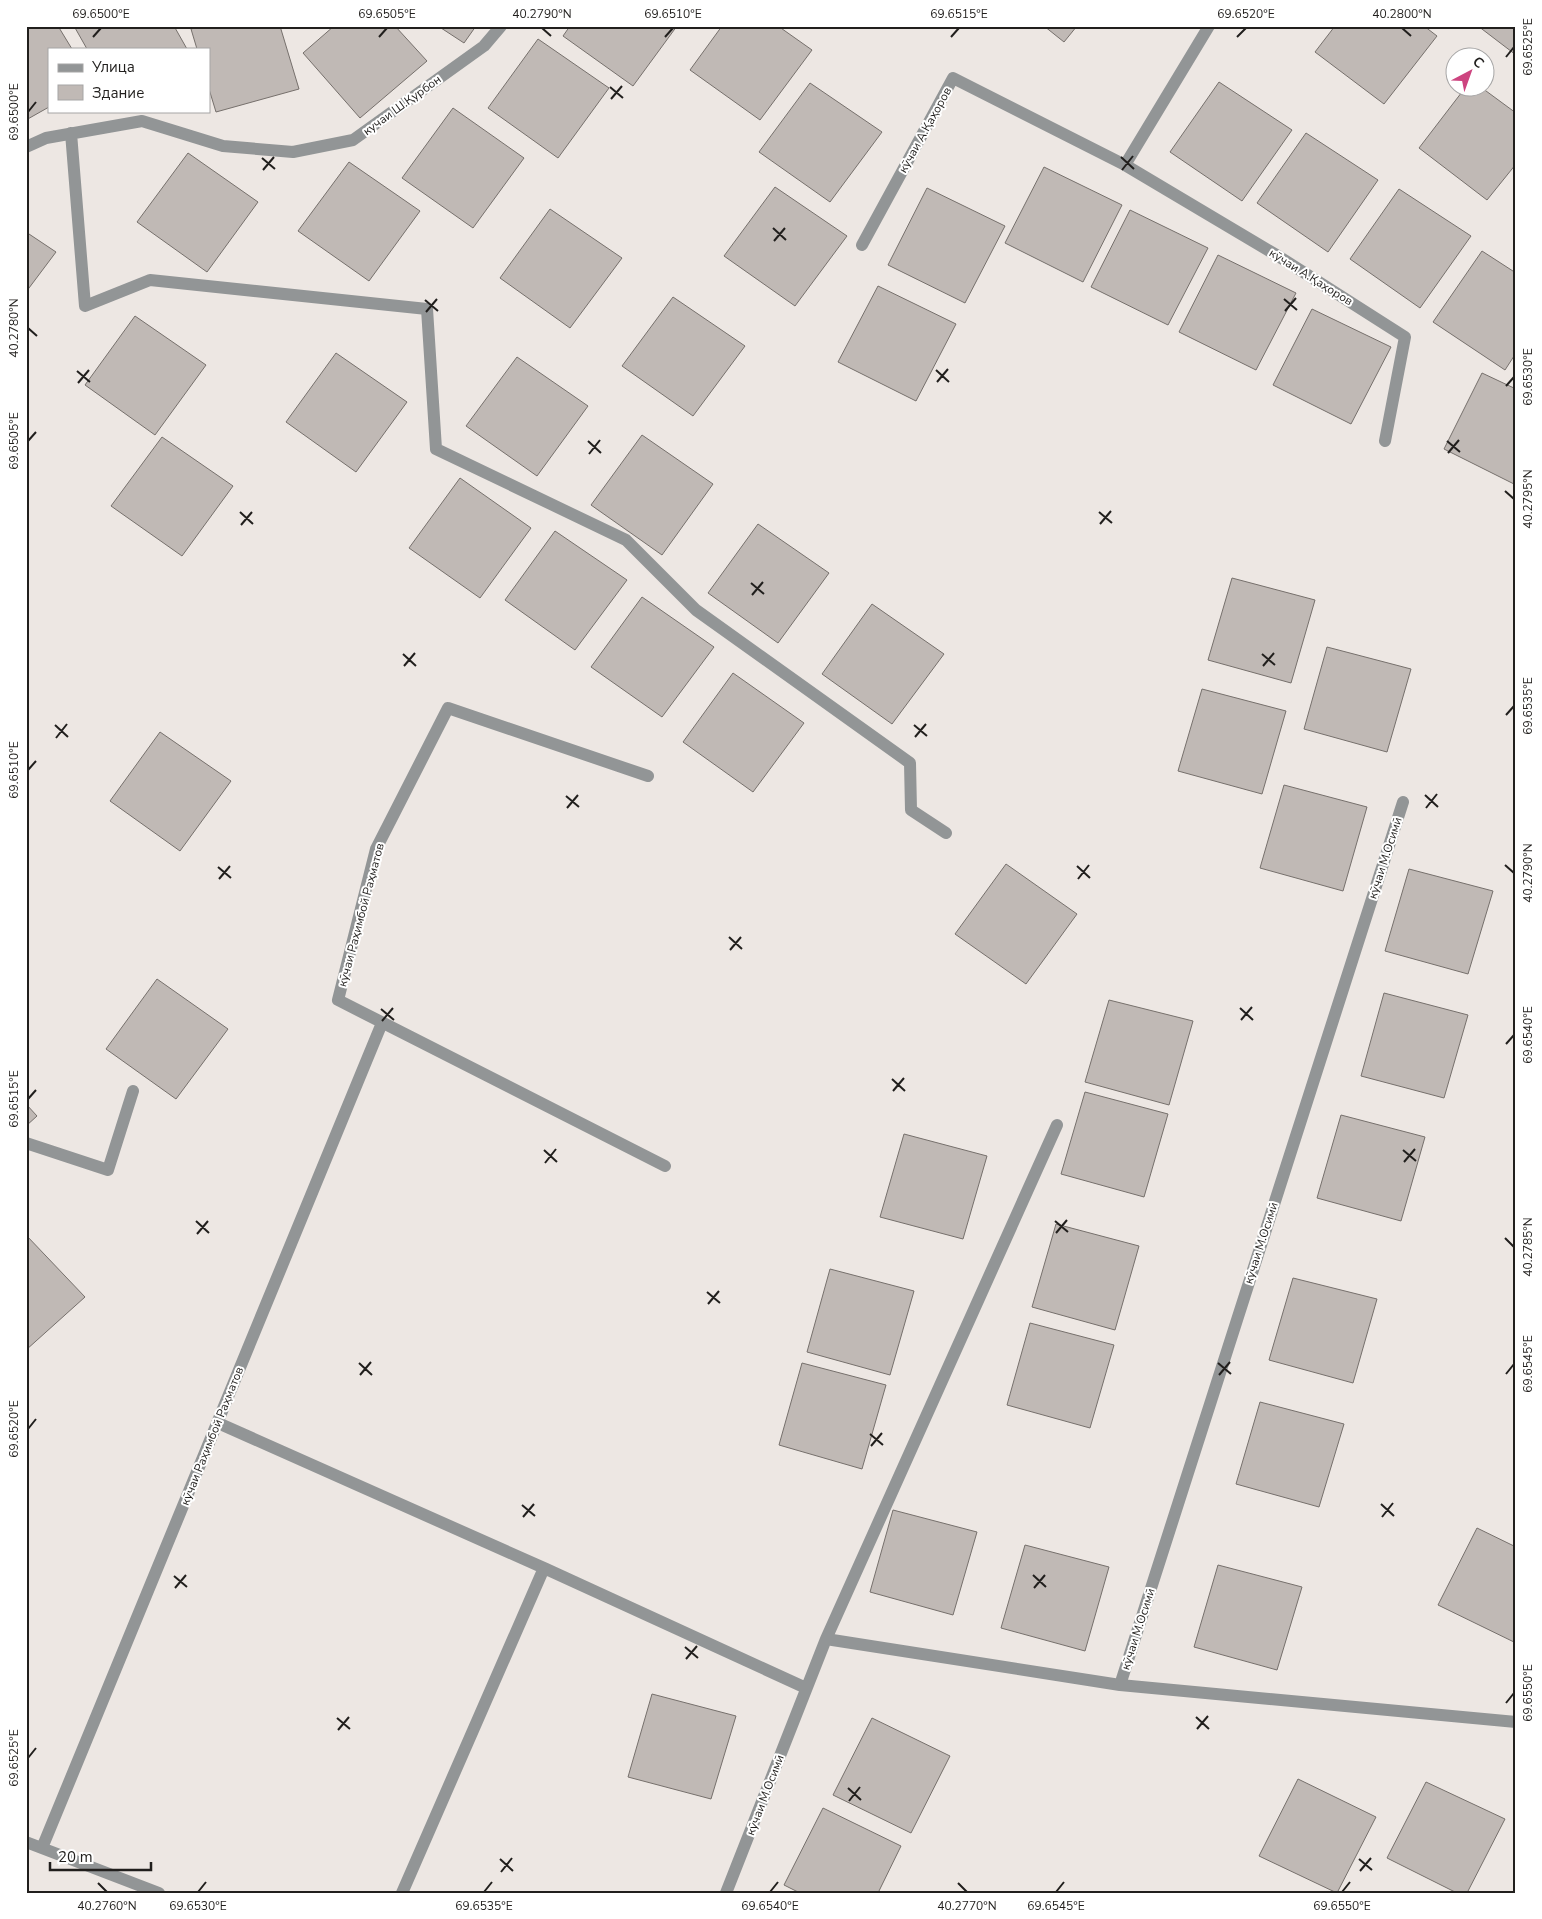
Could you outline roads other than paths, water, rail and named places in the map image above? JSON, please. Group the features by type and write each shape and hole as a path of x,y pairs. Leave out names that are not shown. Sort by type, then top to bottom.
{"street":[{"name":"кучаи Ш.Қурбон","path":"26,147 46,138 142,121 223,146 293,152 353,140 484,46 501,26"},
{"path":"1125,165 1209,26"},
{"name":"кӯчаи А.Қаҳоров","path":"862,245 953,78 1125,165 1278,256 1405,337 1385,441"},
{"path":"71,133 85,306 150,280 427,309 436,449 626,540 696,610 910,763 911,810 946,834"},
{"name":"кӯчаи Раҳимбой Раҳматов","path":"648,776 448,708 376,849 338,1000 665,1166"},
{"name":"кӯчаи М.Осимӣ","path":"1120,1685 1403,802"},
{"name":"кӯчаи Раҳимбой Раҳматов","path":"42,1848 382,1023"},
{"path":"26,1143 108,1170 133,1091"},
{"path":"826,1639 1057,1125"},
{"path":"218,1422 806,1688"},
{"path":"402,1893 544,1568"},
{"name":"кӯчаи М.Осимӣ","path":"726,1893 826,1639 1120,1685 1516,1722"},
{"path":"26,1842 159,1893"}]}
